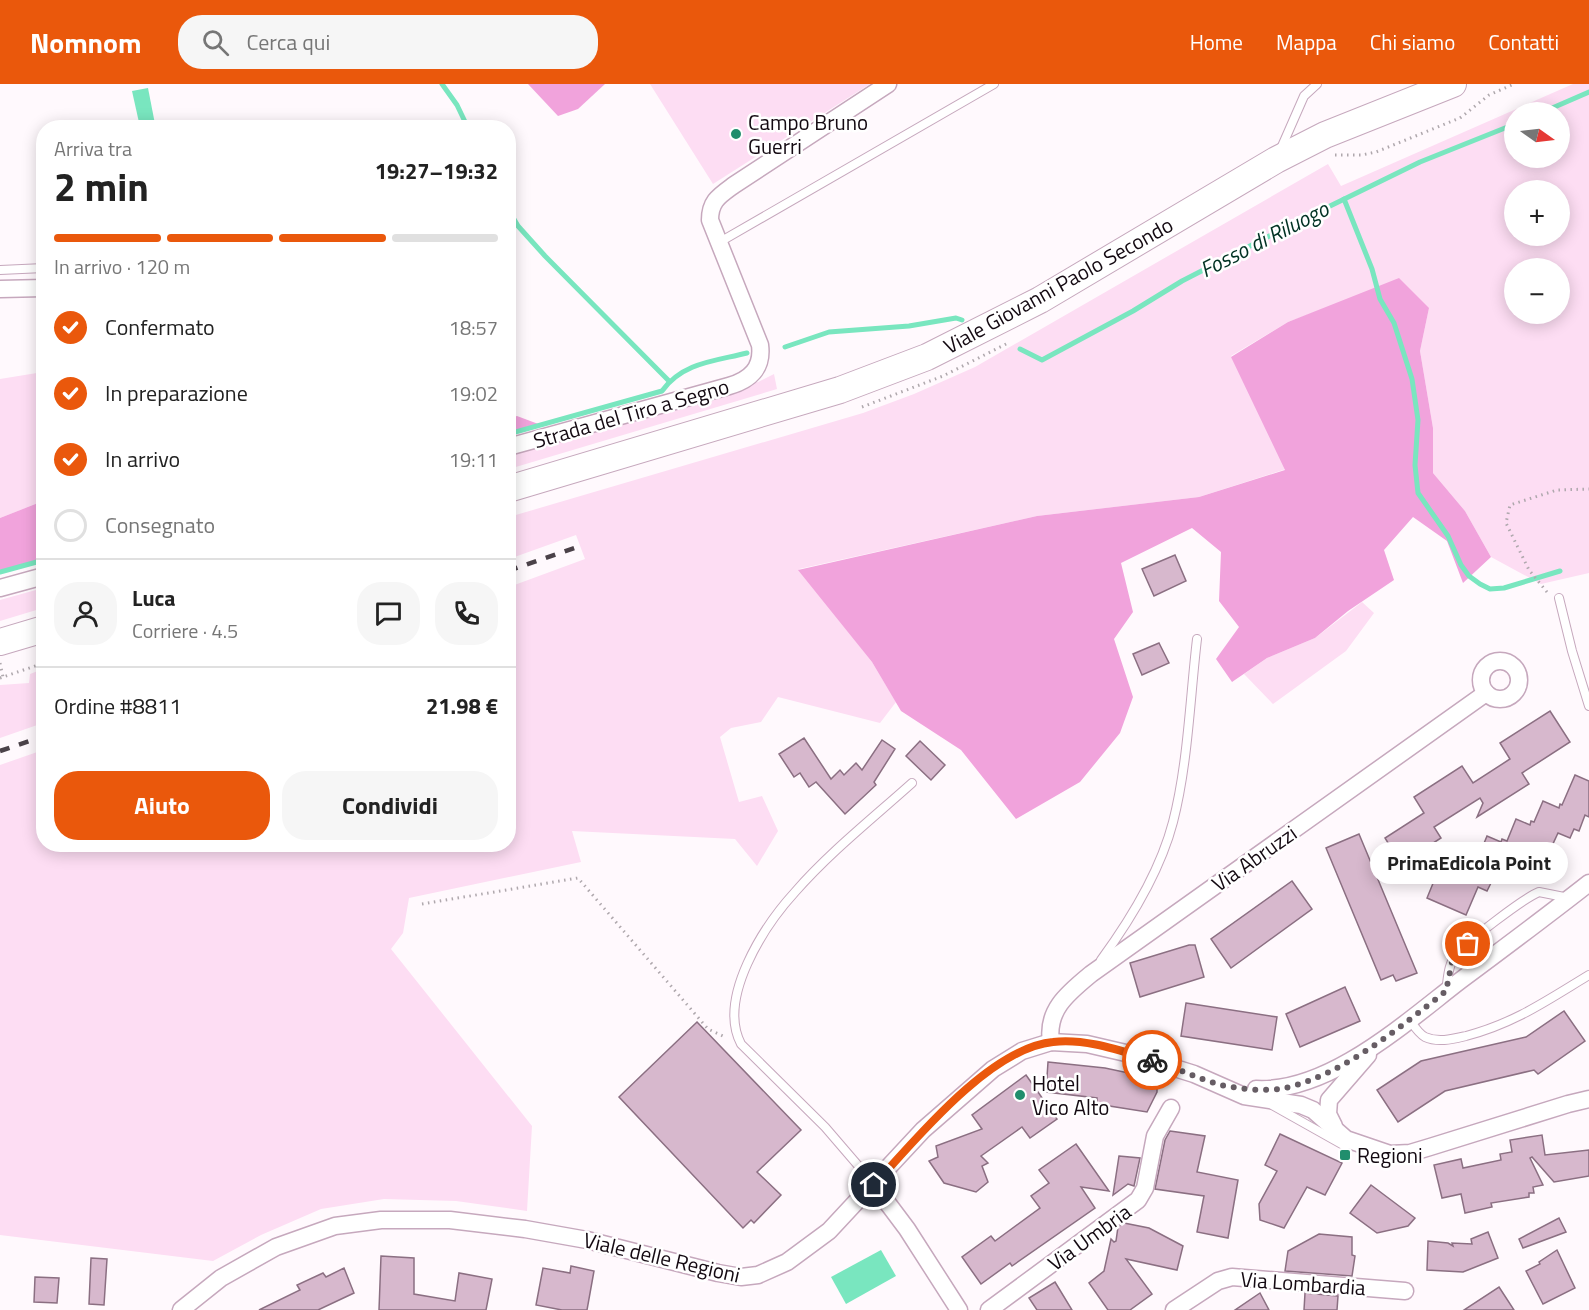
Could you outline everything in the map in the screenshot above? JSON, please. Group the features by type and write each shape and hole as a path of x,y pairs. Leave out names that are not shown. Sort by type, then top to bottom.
{"main road":[{"name":"Viale Giovanni Paolo Secondo","path":"516,487 840,390 927,357 1040,300 1276,160 1325,135 1453,84"},
{"path":"0,642 36,631"}],"street":[{"name":"Strada del Tiro a Segno","path":"516,445 729,386 752,375 760,360 760,345 718,243 710,220 710,209 716,197 888,84"},
{"path":"0,289 36,288"},
{"path":"0,588 36,578"},
{"name":"Via Abruzzi","path":"1051,1042 1049,1025 1056,1009 1091,975 1486,693"},
{"path":"1220,1084 1258,1089 1291,1086 1319,1075 1377,1045 1589,883"},
{"name":"Viale delle Regioni","path":"181,1310 221,1278 282,1244 335,1226 381,1220 450,1220 525,1229 587,1240 718,1273 752,1277 779,1268 813,1244 874,1185 923,1130 972,1086 1016,1054 1051,1042 1081,1043 1130,1054 1220,1084 1244,1096 1305,1106 1350,1141 1397,1154 1417,1151 1589,1099"},
{"path":"1336,1130 1328,1114 1329,1100 1377,1045"},
{"name":"Via Umbria","path":"988,1310 1138,1200 1145,1188 1155,1136 1171,1108"},
{"path":"874,1185 907,1229 959,1310"},
{"name":"Via Lombardia","path":"1174,1310 1218,1281 1232,1277 1405,1291"}],"lane":[{"path":"718,243 994,84"},
{"path":"1276,160 1307,84"},
{"path":"1304,96 1317,84"},
{"path":"0,270 36,268"},
{"path":"1559,598 1589,706"},
{"path":"1091,975 1131,917 1158,864 1170,834 1181,776 1197,639"},
{"path":"874,1185 825,1127 741,1044 733,1021 736,994 759,945 780,910 816,871 912,783"},
{"path":"1446,991 1450,969 1456,955 1523,902 1539,892 1570,898"},
{"path":"1410,1020 1421,1034 1433,1039 1450,1039 1468,1035 1523,1016 1589,975"},
{"path":"1264,1100 1347,1147 1382,1151"}],"path":[{"path":"1559,598 1548,594 1529,570 1506,523 1510,505 1557,490 1589,489"},
{"path":"0,663 1,678 36,666"},
{"path":"422,904 578,878 708,1029 741,1044"}],"shaded area":[{"path":"528,84 605,84 578,109 558,116"},
{"name":"Campo Bruno Guerri","path":"650,84 870,84 713,184"},
{"path":"1573,84 1589,84 1589,573 1541,584 1491,557 1465,511 1433,473 1433,428 1420,351 1429,308 1334,305 1288,322 1231,356 1286,469 1199,497 1037,516 799,569 872,662 896,702 880,723 778,697 761,722 731,728 720,737 739,802 762,796 778,831 757,866 735,839 572,831 581,862 409,898 403,933 391,949 532,1126 527,1211 456,1201 384,1199 321,1209 261,1235 213,1261 0,1235 0,765 36,752 36,852 516,852 516,584 585,559 576,535 516,556 516,515 863,413 914,394 975,367 1328,164 1341,186 1504,114 1504,168 1570,168 1570,102 1532,102"},
{"path":"148,88 154,120 138,120 132,91"},
{"path":"1399,278 1429,308 1420,351 1433,428 1433,473 1465,511 1491,557 1463,583 1447,541 1413,517 1384,550 1394,580 1348,611 1315,638 1267,658 1232,682 1216,659 1239,627 1219,601 1221,552 1192,528 1121,563 1133,612 1114,639 1133,697 1120,733 1080,782 1016,819 961,750 901,711 872,662 798,570 1037,516 1199,497 1285,470 1231,357 1288,322"},
{"path":"36,373 36,504 0,518 0,379"},
{"path":"774,374 777,389 516,467 516,454 758,382"},
{"path":"517,416 541,425 516,432"},
{"path":"36,504 36,562 0,572 0,518"},
{"path":"36,590 36,610 0,621 0,600"},
{"path":"1362,602 1374,613 1346,651 1273,704 1244,674 1267,658 1315,638"},
{"path":"36,672 36,725 0,738 0,685 29,683 30,674"},
{"path":"881,1250 896,1276 846,1304 831,1277"}],"building":[{"path":"1175,555 1186,581 1154,596 1142,569"},
{"path":"1159,643 1169,663 1142,675 1133,654"},
{"path":"1550,711 1570,742 1522,773 1529,784 1477,817 1483,803 1480,798 1434,827 1441,838 1401,864 1385,838 1424,813 1414,797 1462,766 1473,783 1510,759 1500,743"},
{"path":"804,738 831,779 840,770 844,775 856,763 862,770 882,740 895,749 874,782 876,785 845,814 816,782 809,787 800,773 794,777 779,754"},
{"path":"920,741 945,765 931,780 906,756"},
{"path":"1575,775 1589,781 1589,817 1585,815 1579,831 1574,829 1570,838 1558,833 1551,848 1547,847 1543,857 1530,851 1524,865 1520,864 1516,875 1502,869 1496,882 1492,881 1487,891 1478,887 1466,915 1427,898 1436,876 1446,880 1448,875 1451,876 1460,856 1474,862 1475,857 1478,858 1487,836 1501,842 1502,839 1507,841 1516,819 1530,825 1531,821 1534,822 1543,801 1559,808"},
{"path":"1359,834 1417,973 1396,981 1393,975 1381,980 1326,848"},
{"path":"1292,881 1312,909 1231,968 1211,939"},
{"path":"1195,945 1204,977 1140,997 1130,963"},
{"path":"1345,987 1360,1021 1300,1047 1286,1014"},
{"path":"1186,1003 1277,1017 1272,1050 1181,1036"},
{"path":"1564,1011 1585,1041 1538,1074 1534,1070 1445,1091 1398,1122 1377,1090 1421,1061 1526,1037"},
{"path":"697,1022 801,1130 757,1172 781,1195 754,1223 751,1220 743,1228 619,1097"},
{"path":"1048,1062 1105,1068 1157,1079 1157,1092 1147,1112 1097,1104 1097,1098 1046,1092"},
{"path":"1026,1075 1057,1119 1030,1138 1022,1127 981,1156 988,1163 982,1166 988,1182 976,1192 944,1183 929,1161 938,1157 936,1146 982,1129 972,1115"},
{"path":"1170,1131 1205,1136 1197,1172 1238,1180 1228,1238 1197,1232 1204,1196 1155,1189 1165,1140"},
{"path":"1280,1134 1342,1163 1325,1195 1307,1187 1284,1228 1260,1220 1259,1204 1277,1171 1265,1165"},
{"path":"1542,1135 1545,1155 1589,1150 1589,1176 1554,1182 1532,1157 1530,1158 1543,1185 1533,1187 1534,1193 1529,1193 1529,1197 1491,1203 1492,1207 1465,1213 1461,1194 1442,1198 1434,1165 1461,1159 1463,1168 1501,1160 1500,1154 1512,1152 1510,1140"},
{"path":"1076,1144 1109,1191 1081,1187 1095,1208 1012,1266 1010,1263 981,1284 962,1257 991,1236 995,1241 1040,1208 1031,1196 1049,1183 1039,1170"},
{"path":"1119,1156 1140,1158 1134,1186 1128,1184 1113,1195"},
{"path":"1371,1185 1415,1218 1408,1226 1377,1233 1350,1213"},
{"path":"1559,1218 1566,1232 1523,1248 1519,1239"},
{"path":"1124,1223 1149,1228 1183,1246 1177,1270 1126,1259 1152,1294 1130,1310 1108,1310 1089,1283 1104,1271 1111,1239 1116,1241 1118,1227"},
{"path":"1488,1232 1498,1258 1463,1272 1427,1270 1428,1241 1448,1243 1453,1246 1452,1243 1472,1244 1471,1239"},
{"path":"1319,1234 1352,1237 1352,1255 1355,1256 1352,1276 1285,1271 1288,1251"},
{"path":"1557,1250 1575,1288 1543,1304 1526,1271 1540,1264 1539,1262"},
{"path":"381,1256 414,1258 414,1294 455,1301 459,1273 492,1279 486,1310 379,1310"},
{"path":"91,1258 107,1259 104,1305 89,1304"},
{"path":"571,1266 594,1271 587,1310 562,1310 536,1305 543,1268 570,1273"},
{"path":"344,1268 354,1293 318,1310 259,1310 300,1290 297,1285 323,1273 326,1277"},
{"path":"35,1277 59,1278 57,1303 34,1302"},
{"path":"1055,1282 1072,1310 1037,1310 1029,1298"},
{"path":"1499,1287 1514,1310 1464,1310"},
{"path":"1260,1293 1269,1310 1235,1310"},
{"path":"1305,1293 1338,1296 1337,1310 1304,1310"}],"waterway":[{"path":"442,84 464,120"},
{"name":"Fosso di Riluogo","path":"1566,102 1589,92"},
{"name":"Fosso di Riluogo","path":"1020,349 1042,360 1133,311 1182,281 1283,229 1420,162 1504,128"},
{"path":"1344,199 1372,269 1380,299 1394,323 1412,379 1418,420 1415,465 1418,493 1448,536 1461,565 1469,576 1480,584 1490,589 1504,588 1560,571"},
{"path":"516,223 545,256 669,381"},
{"name":"Fosso di Riluogo","path":"785,347 829,332 909,326 956,318 962,320"},
{"name":"Fosso di Riluogo","path":"516,432 662,391 670,381 690,368 747,353"},
{"name":"Fosso di Riluogo","path":"0,572 36,562"}],"railway":[{"path":"516,568 580,546"},
{"path":"0,751 36,739"}],"way so far":[{"path":"1152,1060 1220,1084 1246,1089 1278,1089 1303,1082 1377,1045 1446,991 1452,962 1460,950 1468,944"}],"place":[{"name":"Campo Bruno Guerri","path":"736,134"},
{"name":"PrimaEdicola Point","path":"1468,944"},
{"name":"Hotel Vico Alto","path":"1020,1095"},
{"name":"Regioni","path":"1345,1155"}],"route":[{"path":"874,1185 923,1130 962,1094 997,1065 1029,1048 1051,1042 1074,1042 1152,1060"}]}
